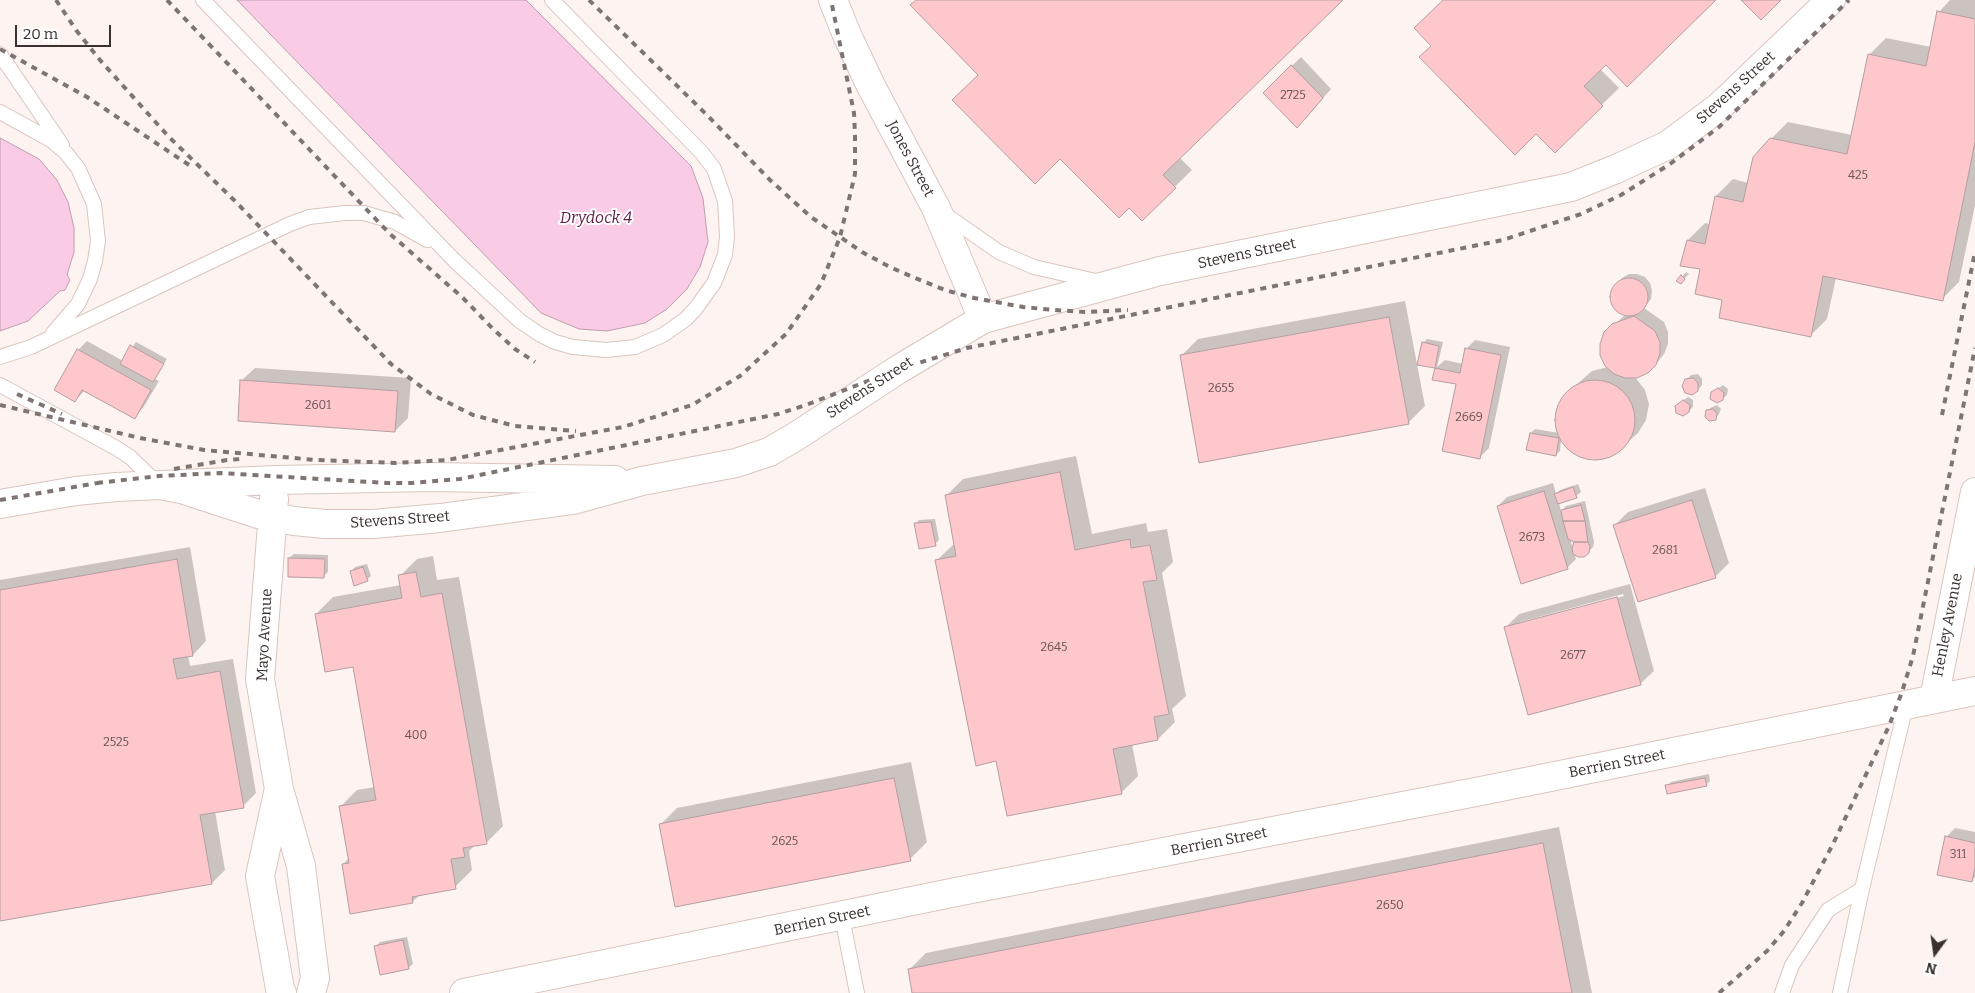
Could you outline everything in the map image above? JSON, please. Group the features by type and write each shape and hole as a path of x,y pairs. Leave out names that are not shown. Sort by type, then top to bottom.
{"street":[{"name":"Jones Street","path":"834,0 847,35 872,86 936,208 983,319"},
{"name":"Stevens Street","path":"160,485 181,489 272,517 325,524 373,524 440,518 573,500 642,481 736,463 769,452 795,438 932,349 983,319 1160,271 1571,188 1616,170 1668,145 1719,107 1831,0"},
{"name":"Stevens Street","path":"0,504 76,491 276,480 430,476 642,481"},
{"name":"Mayo Avenue","path":"276,480 260,679 279,789 301,866 315,978 311,993"},
{"name":"Henley Avenue","path":"1934,699 1975,492"},
{"name":"Berrien Street","path":"464,993 964,891 1433,801 1975,691"},
{"name":"Mayo Avenue","path":"279,789 260,876 282,993"}],"lane":[{"path":"202,0 454,260 520,321 539,334 564,344 590,350 620,350 635,347 669,331 696,308 714,283 725,255 727,219 721,185 714,169 687,136 552,0"},
{"path":"0,54 78,168 94,204 98,231 95,261 90,279 78,304 52,334 31,347"},
{"path":"0,112 51,140 66,153 78,168"},
{"path":"936,208 999,252 1034,267 1110,284"},
{"path":"0,357 31,347 290,224 309,217 345,212 364,213 381,218 433,243 454,260"},
{"path":"0,386 116,448 130,457 160,485"},
{"path":"1840,993 1862,889 1906,705"},
{"path":"1782,993 1792,965 1828,910 1862,889"},
{"path":"842,917 857,993"}],"water":[{"name":"Drydock 4","path":"237,0 526,0 691,166 703,198 708,242 700,267 687,289 667,309 645,323 607,331 579,329 541,313"},
{"path":"0,138 39,159 57,180 68,202 74,228 74,252 67,275 70,280 65,290 60,291 28,321 0,331"}],"building":[{"path":"916,0 1343,0 1163,175 1176,188 1142,221 1129,208 1119,218 1060,159 1035,184 952,100 978,75 910,5"},
{"path":"1443,0 1716,0 1627,87 1606,65 1584,86 1603,106 1555,153 1536,134 1515,155 1419,57 1431,46 1414,28"},
{"path":"1741,0 1781,0 1761,20"},
{"path":"1937,11 1975,19 1975,142 1943,301 1823,276 1811,337 1719,318 1722,300 1695,294 1700,269 1680,266 1687,240 1705,244 1715,196 1743,202 1753,157 1770,138 1847,154 1868,54 1926,66"},
{"path":"1291,65 1323,98 1297,128 1263,93"},
{"path":"1681,275 1685,279 1681,284 1676,281"},
{"path":"1629,278 1636,279 1642,284 1647,290 1647,304 1642,310 1636,315 1629,316 1622,315 1616,310 1611,304 1610,297 1611,290 1616,284 1622,279"},
{"path":"1634,316 1655,331 1660,342 1660,353 1656,365 1648,373 1637,378 1625,378 1614,374 1605,366 1600,355 1600,344 1604,332 1612,324"},
{"path":"1389,317 1409,424 1199,463 1180,355"},
{"path":"1422,342 1439,346 1435,368 1417,365"},
{"path":"130,345 164,364 153,382 120,364"},
{"path":"1465,348 1501,355 1480,459 1442,451 1456,384 1432,380 1435,368 1460,373"},
{"path":"77,349 151,390 135,419 82,390 75,402 54,390"},
{"path":"1693,378 1698,383 1698,391 1692,395 1685,393 1682,386 1685,379"},
{"path":"240,380 398,391 395,432 238,421"},
{"path":"1595,380 1610,383 1623,392 1632,405 1635,420 1632,435 1623,448 1610,457 1595,460 1580,457 1567,448 1558,435 1555,420 1558,405 1567,392 1580,383"},
{"path":"1718,388 1724,393 1723,400 1717,403 1710,399 1711,392"},
{"path":"1683,400 1690,405 1689,412 1683,416 1676,413 1675,406"},
{"path":"1713,409 1717,414 1716,420 1709,421 1705,417 1706,410"},
{"path":"1530,433 1559,438 1556,456 1526,450"},
{"path":"1060,472 1075,550 1130,539 1131,548 1150,545 1157,580 1143,582 1169,714 1154,717 1158,740 1113,749 1122,794 1007,816 996,761 976,766 935,560 956,556 945,495"},
{"path":"1573,487 1577,498 1558,504 1554,494"},
{"path":"1544,491 1568,569 1521,584 1497,506"},
{"path":"1692,500 1716,578 1638,602 1613,525"},
{"path":"1581,505 1585,521 1563,521 1561,510"},
{"path":"1563,521 1585,521 1588,542 1574,542 1568,539"},
{"path":"931,522 936,546 919,549 914,523"},
{"path":"1574,542 1588,542 1590,547 1589,553 1584,557 1578,557 1573,554"},
{"path":"288,558 325,559 324,578 288,577"},
{"path":"177,559 193,656 173,659 177,679 220,671 244,808 200,815 212,884 0,921 0,590"},
{"path":"363,567 368,581 354,586 350,571"},
{"path":"416,572 421,597 442,593 487,844 463,848 465,857 451,859 456,889 412,897 413,903 350,914 342,864 349,863 339,806 376,800 353,667 325,672 315,614 402,598 398,575"},
{"path":"1617,597 1641,685 1528,715 1504,627"},
{"path":"894,778 911,861 675,907 659,824"},
{"path":"1705,778 1707,786 1667,794 1665,785"},
{"path":"1945,836 1975,843 1975,867 1972,882 1937,875"},
{"path":"1543,843 1572,993 912,993 908,969"},
{"path":"403,940 409,969 380,975 374,946"}],"railway":[{"path":"56,0 76,30 100,60 168,136 236,202 391,364 431,394 473,415 515,426 576,431"},
{"path":"167,0 389,233 463,298 515,349 535,362"},
{"path":"589,0 707,115 770,180 811,217 862,252 915,278 945,290 974,298 1023,307 1054,310 1085,312 1128,310"},
{"path":"0,405 140,438 204,450 316,460 396,463 447,460 623,427 692,405 740,376 786,334 821,284 840,237 855,174 855,135 854,113 831,0"},
{"path":"97,483 159,476 220,473 387,483 460,479 778,414 899,369 967,348 1503,240 1581,214 1621,195 1670,164 1719,127 1849,0"},
{"path":"0,49 87,97 189,165"},
{"path":"1942,415 1975,252"},
{"path":"1719,993 1767,951 1784,931 1802,903 1833,844 1889,726 1913,656 1975,348"},
{"path":"17,394 62,414"},
{"path":"174,469 241,459"},
{"path":"0,500 103,482"}]}
